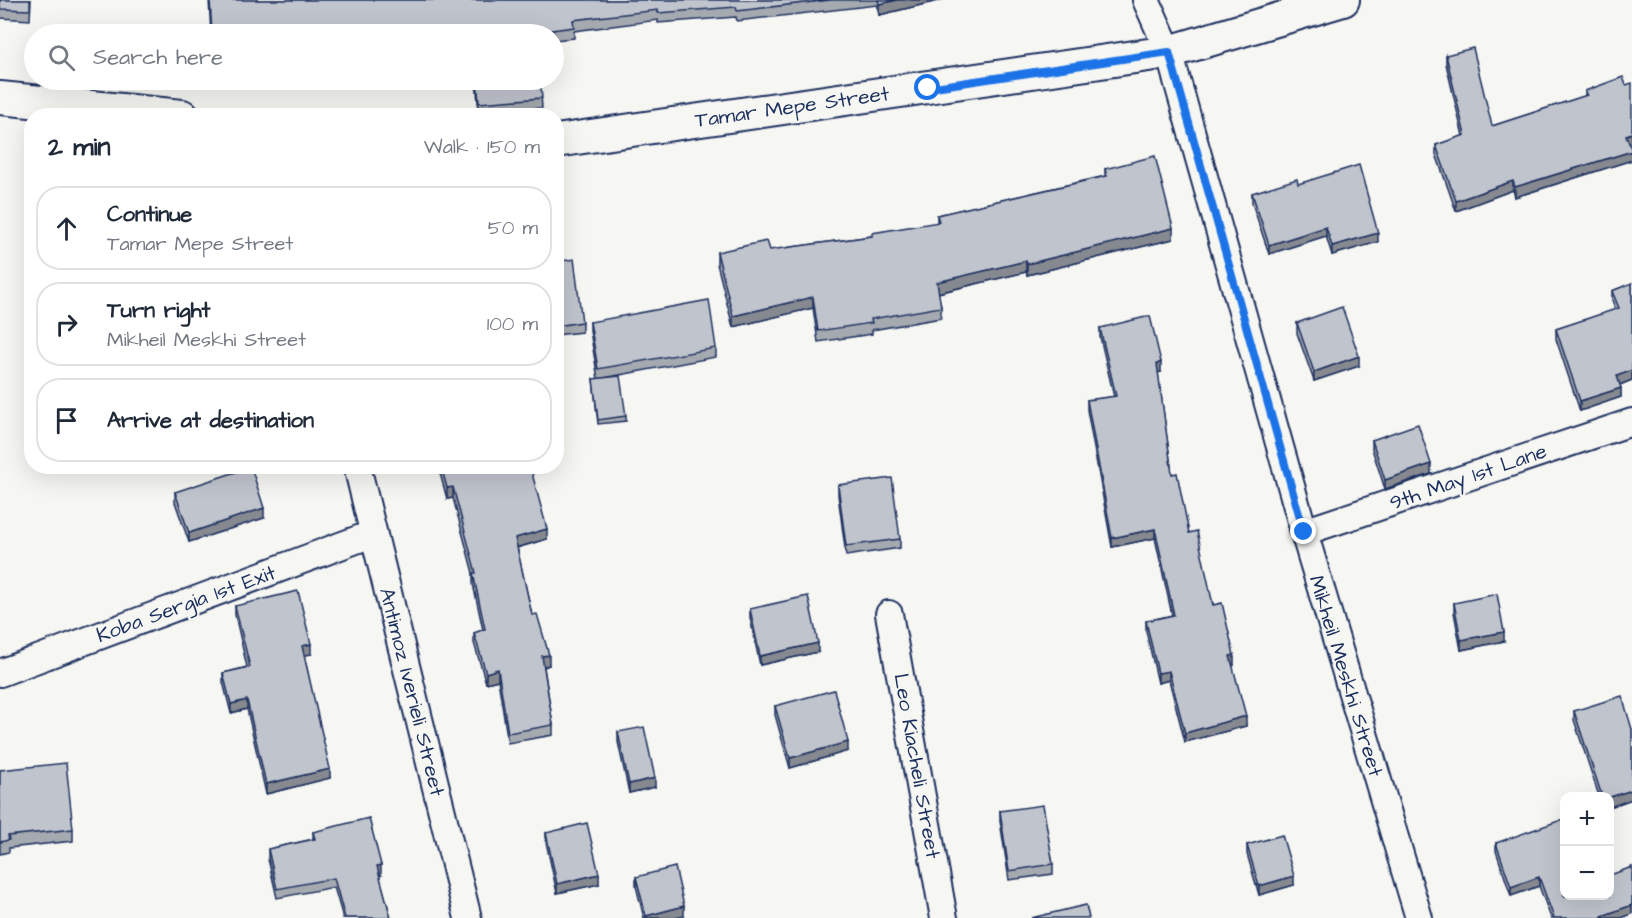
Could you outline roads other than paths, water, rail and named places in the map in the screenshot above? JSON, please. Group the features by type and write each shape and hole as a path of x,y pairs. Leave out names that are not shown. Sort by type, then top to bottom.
{"street":[{"name":"Mikheil Meskhi Street","path":"1146,0 1169,52 1304,532 1419,918"},
{"name":"Tamar Mepe Street","path":"564,140 1169,52 1343,0"},
{"path":"0,98 101,108"},
{"name":"9th May 1st Lane","path":"1304,532 1632,422"},
{"name":"Antimoz Iverieli Street","path":"359,474 468,918"},
{"name":"Koba Sergia 1st Exit","path":"0,673 372,534"},
{"name":"Leo Kiacheli Street","path":"889,614 944,918"}]}
